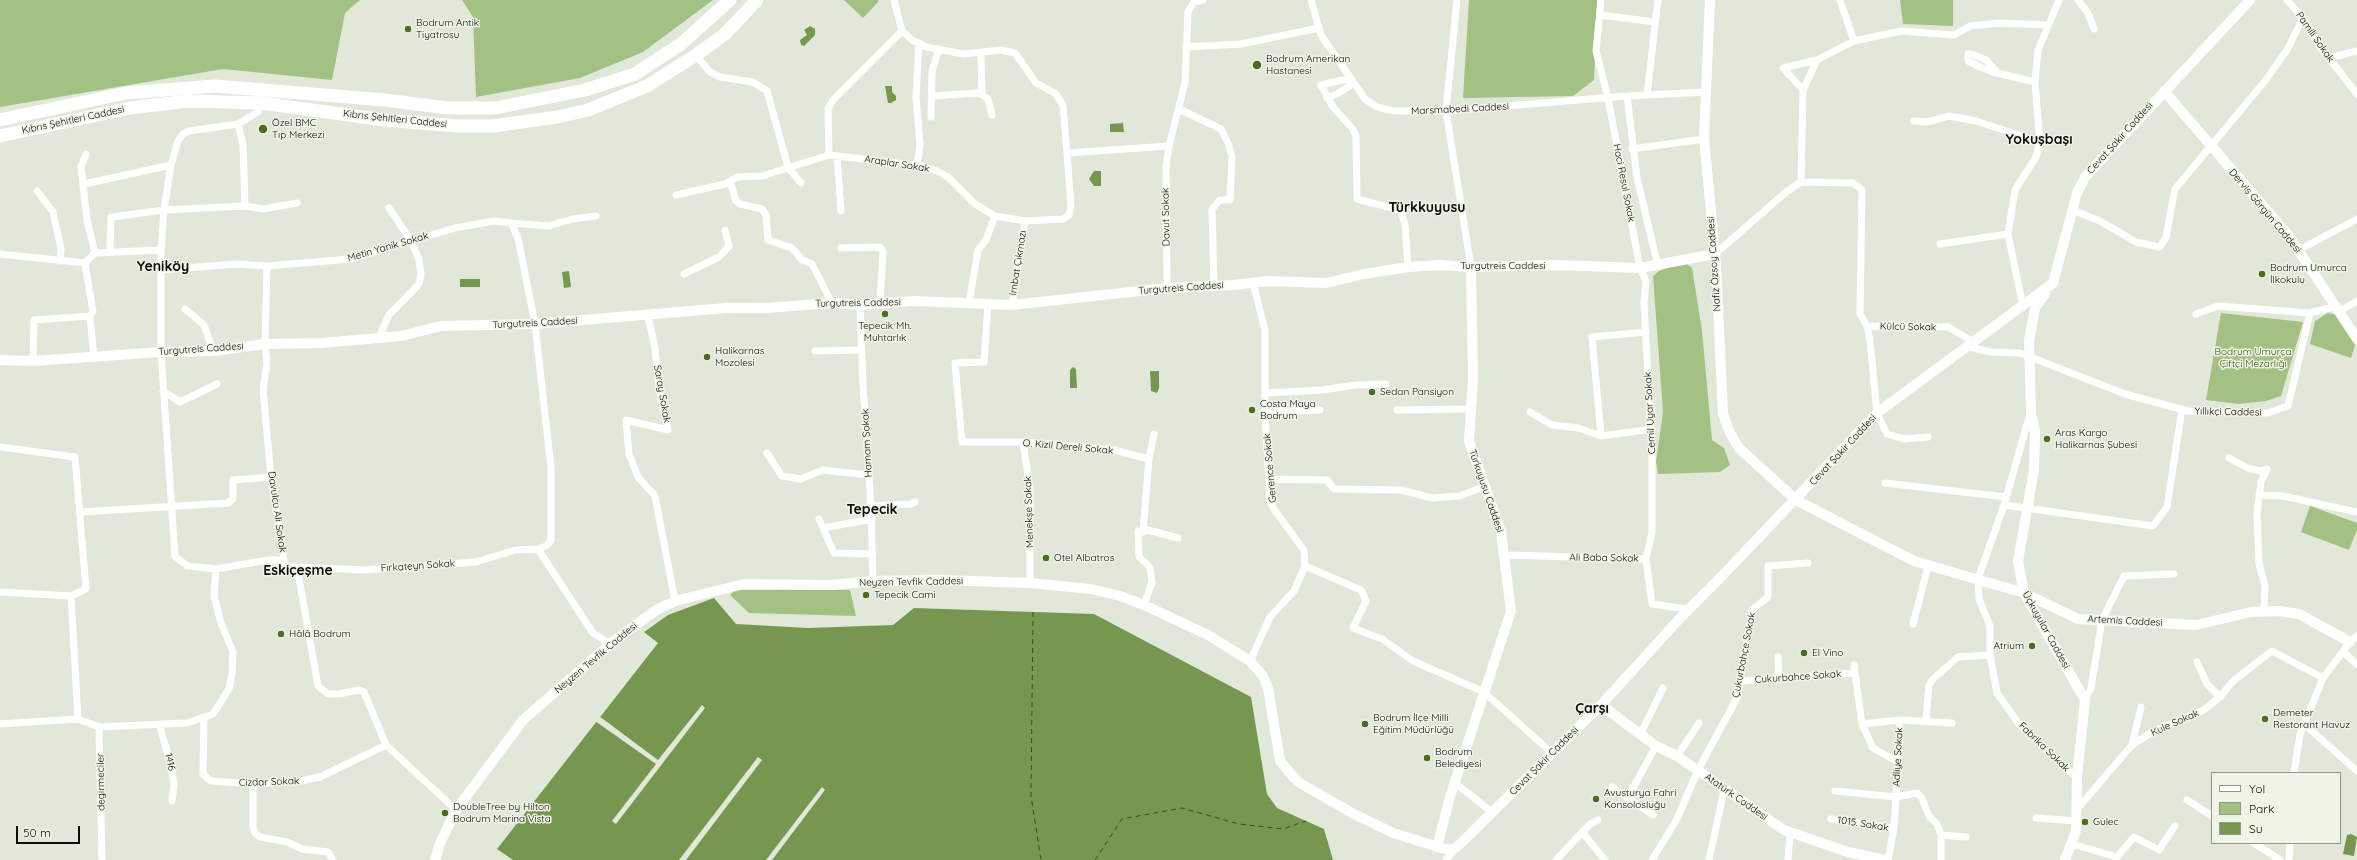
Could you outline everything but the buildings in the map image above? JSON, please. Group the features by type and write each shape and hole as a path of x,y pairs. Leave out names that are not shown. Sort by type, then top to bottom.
{"highway":[{"name":"Kıbrıs Şehitleri Caddesi","path":"0,120 126,93 215,86 385,100 448,108 495,108 585,90 635,74 681,44 730,0"},
{"name":"Kıbrıs Şehitleri Caddesi","path":"0,136 130,108 189,101 261,103 384,120 458,126 493,126 557,117 595,108 647,86 696,55 725,34 757,0"}],"main road":[{"name":"Nafiz Özsoy Caddesi","path":"1710,0 1704,139 1715,254 1723,414 1730,433 1739,448 1796,500"},
{"name":"Cevat Şakir Caddesi","path":"1457,847 1601,705 1688,609 1796,500 1877,413 1969,343 2023,308 2053,283 2072,210 2085,178 2164,91 2250,0"},
{"name":"Derviş Görgün Caddesi","path":"2164,91 2299,250 2357,339"},
{"name":"Turgutreis Caddesi","path":"0,360 33,361 94,358 161,352 213,351 265,344 322,343 401,336 441,326 536,324 832,303 860,305 914,302 1012,305 1167,288 1253,283 1326,283 1364,274 1408,267 1440,265 1471,267 1555,265 1640,268 1658,266 1715,254"},
{"name":"Türkuyusu Caddesi","path":"1437,847 1455,782 1512,611 1501,532 1469,441 1473,378 1471,267"},
{"name":"Üçkuyular Caddesi","path":"2053,283 2035,308 2028,355 2030,412 2035,432 2034,470 2029,508 2018,561 2024,593 2085,700"},
{"name":"Artemis Caddesi","path":"1796,500 1928,566 2024,593 2078,618 2196,625 2264,610 2299,614 2353,639"},
{"name":"Neyzen Tevfik Caddesi","path":"435,860 440,843 456,810 523,720 610,644 656,610 675,601 744,584 831,585 873,581 940,580 1030,583 1091,589 1120,596 1144,605 1208,635 1250,661 1263,676 1268,688 1280,761 1286,770 1298,782 1354,814 1393,833 1437,847"},
{"path":"2065,860 2072,844 2077,820 2077,778 2085,700"},
{"name":"Atatürk Caddesi","path":"1601,705 1656,746 1677,756 1724,790 1790,833 1848,852 1884,860"},
{"path":"1437,847 1448,850 1457,847"}],"street":[{"path":"894,0 902,31 919,43 964,54 981,54 1001,50 1015,53 1036,83 1055,93 1063,105 1067,153 1169,146 1185,83 1188,12 1191,3 1203,0"},
{"name":"Marsmabedi Caddesi","path":"1312,0 1321,36 1365,99 1377,107 1394,112 1446,112 1647,94 1705,92"},
{"path":"1457,0 1446,112 1471,267"},
{"name":"Haci Resul Sokak","path":"1601,0 1596,51 1608,98 1640,268"},
{"path":"1647,94 1658,0"},
{"path":"1840,0 1854,42"},
{"path":"2023,308 2008,234 2016,190 2036,157 2040,142 2035,82 2038,50 2059,0"},
{"path":"2078,0 2088,13 2094,29"},
{"name":"Pamili Sokak","path":"2287,0 2303,18 2329,58 2357,94"},
{"path":"1600,15 1655,22"},
{"path":"2072,210 2100,221 2136,242 2160,247 2166,238 2175,189 2265,81 2287,50 2303,18"},
{"path":"1803,90 1783,68 1817,60 1854,42 1902,31 1954,35 1970,26 1998,23 2048,25"},
{"path":"1186,47 1241,44 1319,28"},
{"path":"829,155 828,109 833,100 902,31"},
{"path":"917,166 920,145 916,90 919,43"},
{"path":"931,117 932,71 939,49"},
{"path":"2329,58 2357,51"},
{"path":"981,54 982,94"},
{"path":"696,55 710,72 720,77 753,82 767,91 788,167 801,183"},
{"path":"1801,182 1803,90 1817,60"},
{"path":"1998,73 2035,82"},
{"path":"1327,98 1337,94 1352,80"},
{"path":"1352,80 1321,85 1333,107 1352,128 1356,136 1357,199 1400,210 1405,224 1408,267"},
{"path":"932,96 982,94 988,99 992,115"},
{"path":"1627,96 1632,149 1658,266"},
{"path":"261,103 258,112 238,124 189,131 183,134 171,165 164,210 161,250 161,352 175,556 187,566 216,569 268,560 278,560 285,567"},
{"path":"1178,109 1221,129 1228,143 1232,156 1230,200 1220,200 1212,209 1214,286"},
{"path":"1914,121 1927,122 1949,116 1976,121 2040,142"},
{"path":"238,124 243,144 245,206"},
{"path":"1632,149 1704,139"},
{"name":"Davut Sokak","path":"1167,288 1166,166 1169,146"},
{"name":"Araplar Sokak","path":"676,194 689,193 730,181 737,177 762,176 829,155 917,166 936,171 948,177 975,204 995,216 1025,221 1063,219 1069,215 1071,207 1067,153"},
{"path":"86,154 80,167 84,184 87,220 95,253"},
{"path":"837,156 841,211"},
{"path":"84,184 171,165"},
{"path":"730,181 736,201 762,209 766,215 766,238 792,248 802,260 812,264 832,303"},
{"path":"1715,254 1786,192 1801,182 1853,183 1862,190 1860,314 1867,326 1873,359 1877,413 1887,434 1904,439 1928,437"},
{"path":"37,191 53,212 61,249 60,261"},
{"path":"110,250 111,217 164,210 245,206 263,209 297,203"},
{"path":"379,337 389,315 419,284 422,274 411,241 389,208"},
{"name":"Metin Yanik Sokak","path":"161,270 236,264 267,266 351,259 462,226 494,221 549,226 572,219 596,216"},
{"path":"969,303 978,250 986,240 995,216"},
{"path":"2299,250 2357,219"},
{"name":"Imbat Çıkmazı","path":"1012,305 1025,221"},
{"path":"510,223 518,238 536,324 551,468 551,541 546,546 538,549 593,634 610,644"},
{"path":"684,274 719,256 730,246 725,230"},
{"path":"1940,244 2008,234"},
{"path":"841,248 880,247 883,251 880,304"},
{"path":"0,254 85,263 95,253 110,250 161,250"},
{"path":"85,263 93,312 90,316 94,358"},
{"name":"Davulcu Ali Sokak","path":"267,266 265,344 267,364 263,389 264,408 269,439 271,477 285,567 297,567"},
{"name":"Cemil Uyar Sokak","path":"1640,268 1646,281 1646,332 1652,429 1652,532 1646,559"},
{"name":"Gerence Sokak","path":"1253,283 1265,330 1265,412 1270,500 1273,508 1304,550 1305,566"},
{"path":"2196,314 2218,306 2310,313 2338,308 2357,301"},
{"name":"O. Kizil Dereli Sokak","path":"988,304 984,362 955,363 962,442 1023,442 1114,450 1149,458"},
{"name":"Hamam Sokak","path":"860,305 872,519 873,581"},
{"path":"185,310 204,324 213,351"},
{"name":"Yıllıkçi Caddesi","path":"1948,327 1969,343 1990,352 2020,353 2028,355 2125,394 2182,409 2268,413 2288,406 2310,313"},
{"path":"33,361 34,320 90,316"},
{"name":"Saray Sokak","path":"648,316 655,348 659,388 668,430 626,420 629,454 638,477 655,496 675,601"},
{"name":"Külcü Sokak","path":"1867,326 1948,327"},
{"path":"1601,436 1592,337 1646,332"},
{"path":"815,351 862,350"},
{"path":"163,390 180,402 217,384"},
{"path":"1266,393 1322,390 1356,385 1386,384"},
{"path":"1397,410 1471,409"},
{"path":"2004,505 2153,526 2167,507 2182,409"},
{"path":"1265,412 1320,410"},
{"path":"1530,412 1552,425 1578,428 1601,436 1652,429"},
{"path":"1978,579 2004,505 2030,412"},
{"path":"1144,605 1152,582 1150,568 1139,557 1138,532 1143,532 1144,529 1149,458 1154,434"},
{"name":"Menekşe Sokak","path":"1023,442 1030,489 1030,583"},
{"path":"0,447 75,457 86,589 71,596 0,592"},
{"path":"767,453 782,476 801,479 823,470 869,475"},
{"path":"2229,458 2248,468 2260,471 2267,469 2261,482 2259,495 2257,535 2259,564 2265,586 2264,610"},
{"path":"80,512 171,508 228,503 233,499 233,480 271,477"},
{"path":"1269,479 1326,480 1334,488 1401,490 1432,498 1460,496 1485,486"},
{"path":"1885,483 2006,497"},
{"path":"2259,495 2283,496 2357,512"},
{"path":"871,506 911,504 915,502"},
{"path":"819,519 834,553 873,554"},
{"path":"823,528 872,519"},
{"path":"1144,529 1178,538"},
{"name":"Fırkateyn Sokak","path":"297,567 365,570 476,562 515,550 538,549"},
{"name":"Ali Baba Sokak","path":"1505,555 1646,559 1652,604 1688,609"},
{"name":"Çukurbahçe Sokak","path":"1652,860 1677,819 1698,770 1737,698 1752,610 1768,597 1768,566 1808,564"},
{"path":"1250,661 1270,616 1294,591 1305,566 1361,590 1366,601 1353,628 1382,639 1413,661 1484,692 1552,753"},
{"path":"1913,624 1928,566"},
{"path":"297,567 318,686 328,694 339,694 359,690 364,692 367,695 386,745 456,810"},
{"path":"0,724 78,719 99,727 187,723 204,718 219,707 229,688 232,674 232,646 226,636 214,596 216,569"},
{"path":"2085,700 2090,688 2102,620 2124,576 2174,574"},
{"name":"Fabrika Sokak","path":"1978,579 1979,599 1990,626 1990,655 1997,693 2021,727 2077,778"},
{"path":"71,596 78,719"},
{"path":"2294,772 2295,757 2304,724 2323,678 2353,639"},
{"name":"Kule Sokak","path":"2078,808 2132,745 2152,732 2204,710 2220,698 2233,681 2272,651 2323,678"},
{"path":"2343,652 2357,664"},
{"path":"1926,720 1929,684 1932,680 1958,657 1990,655"},
{"path":"1778,656 1779,678"},
{"path":"2197,662 2207,684 2220,698"},
{"name":"Cukurbahce Sokak","path":"1741,681 1854,669 1862,724 1873,748 1898,762"},
{"path":"1640,735 1664,688"},
{"path":"2132,745 2141,707"},
{"name":"Cizdar Sokak","path":"204,718 203,774 211,781 253,784 301,781 320,777 386,745"},
{"path":"1862,724 1900,720 1926,720 1952,723"},
{"name":"Adliye Sokak","path":"1900,720 1896,797 1917,794 1922,798 1929,816 1937,824 1941,835"},
{"path":"1677,756 1699,723"},
{"name":"1416","path":"158,724 171,765 174,785 172,802"},
{"path":"2304,724 2357,771"},
{"name":"degirmeciler","path":"99,727 102,860"},
{"path":"1628,797 1656,746"},
{"path":"1455,782 1493,813"},
{"path":"253,784 253,828 255,833 260,837 287,842 302,849 328,852 333,860"},
{"path":"1612,787 1653,815"},
{"path":"1709,860 1724,790"},
{"path":"1835,791 1896,797 1894,828 1888,860"},
{"path":"2187,800 2211,815"},
{"path":"2036,818 2077,820"},
{"name":"1015. Sokak","path":"1831,819 1894,828"},
{"path":"1556,860 1590,824 1598,820"},
{"path":"2072,844 2117,856 2134,837 2159,850 2175,826"},
{"path":"1582,832 1605,860"},
{"path":"1788,860 1790,833"},
{"path":"1941,860 1941,835 1966,837"},
{"path":"2256,844 2280,860"},
{"path":"2289,860 2290,844"},
{"path":"1446,860 1457,847"}],"green space":[{"path":"0,0 360,0 345,13 332,80 223,69 0,107"},
{"path":"462,0 713,0 643,52 580,78 476,97 473,17"},
{"path":"844,0 877,0 879,1 863,18"},
{"path":"1469,0 1597,0 1594,80 1573,96 1463,98"},
{"path":"1900,0 1953,0 1953,26 1903,24"},
{"path":"1677,264 1687,264 1692,268 1702,331 1712,440 1724,448 1730,465 1720,472 1658,474 1656,462 1663,412 1653,276 1659,271"},
{"name":"Bodrum Umurça Çiftçi Mezarlığı","path":"2221,313 2303,322 2281,396 2266,401 2239,404 2206,400"},
{"path":"2328,313 2337,315 2355,345 2351,358 2310,344 2315,321"},
{"path":"2310,506 2357,523 2357,530 2349,550 2301,532"},
{"path":"735,590 850,590 856,616 749,613 730,595"}],"water":[{"path":"810,26 815,29 815,35 804,46 801,45 800,40 807,35 804,30"},
{"path":"885,86 892,86 892,92 896,96 896,100 891,103 888,103"},
{"path":"1123,123 1124,132 1110,132 1110,124"},
{"path":"1094,171 1101,171 1101,186 1094,186 1089,179"},
{"path":"569,271 571,287 564,288 562,272"},
{"path":"460,279 480,279 480,287 460,287"},
{"path":"1073,367 1076,369 1077,388 1070,388 1070,370"},
{"path":"1150,371 1159,371 1159,388 1157,393 1151,391"},
{"path":"714,598 736,624 808,628 893,625 914,608 1094,614 1251,697 1267,794 1277,808 1324,829 1333,860 513,860 497,849 658,643 644,632 668,615"},
{"path":"2351,834 2357,837 2354,856 2343,854 2347,835"}],"pier":[{"path":"702,705 705,708 616,824 612,821 656,764 595,721 599,716 658,760"},
{"path":"758,757 762,760 686,860 679,860"},
{"path":"822,787 825,790 772,860 766,860"}],"ferry route":[{"path":"1033,612 1031,796 1041,860"},
{"path":"1095,860 1122,819 1182,808 1239,824 1283,829 1306,821"}],"place":[{"name":"Bodrum Antik Tiyatrosu","path":"408,29"},
{"name":"Bodrum Amerikan Hastanesi","path":"1257,65"},
{"name":"Özel BMC Tıp Merkezi","path":"263,129"},
{"name":"Bodrum Umurca İlkokulu","path":"2262,274"},
{"name":"Tepecik Mh. Muhtarlık","path":"885,314"},
{"name":"Halikarnas Mozolesi","path":"707,357"},
{"name":"Sedan Pansiyon","path":"1372,392"},
{"name":"Costa Maya Bodrum","path":"1252,410"},
{"name":"Aras Kargo Halikarnas Şubesi","path":"2047,439"},
{"name":"Otel Albatros","path":"1046,558"},
{"name":"Tepecik Cami","path":"866,595"},
{"name":"Hâlâ Bodrum","path":"281,634"},
{"name":"Atrium","path":"2032,646"},
{"name":"El Vino","path":"1804,653"},
{"name":"Demeter Restorant Havuz","path":"2265,719"},
{"name":"Bodrum İlçe Milli Eğitim Müdürlüğü","path":"1365,724"},
{"name":"Bodrum Belediyesi","path":"1427,758"},
{"name":"Avusturya Fahri Konsolosluğu","path":"1596,799"},
{"name":"DoubleTree by Hilton Bodrum Marina Vista","path":"445,813"},
{"name":"Gulec","path":"2085,822"}],"district":[{"name":"Yokuşbaşı","path":"2039,140"},
{"name":"Türkkuyusu","path":"1427,208"},
{"name":"Yeniköy","path":"163,267"},
{"name":"Tepecik","path":"872,510"},
{"name":"Eskiçeşme","path":"298,571"},
{"name":"Çarşı","path":"1592,709"}]}
